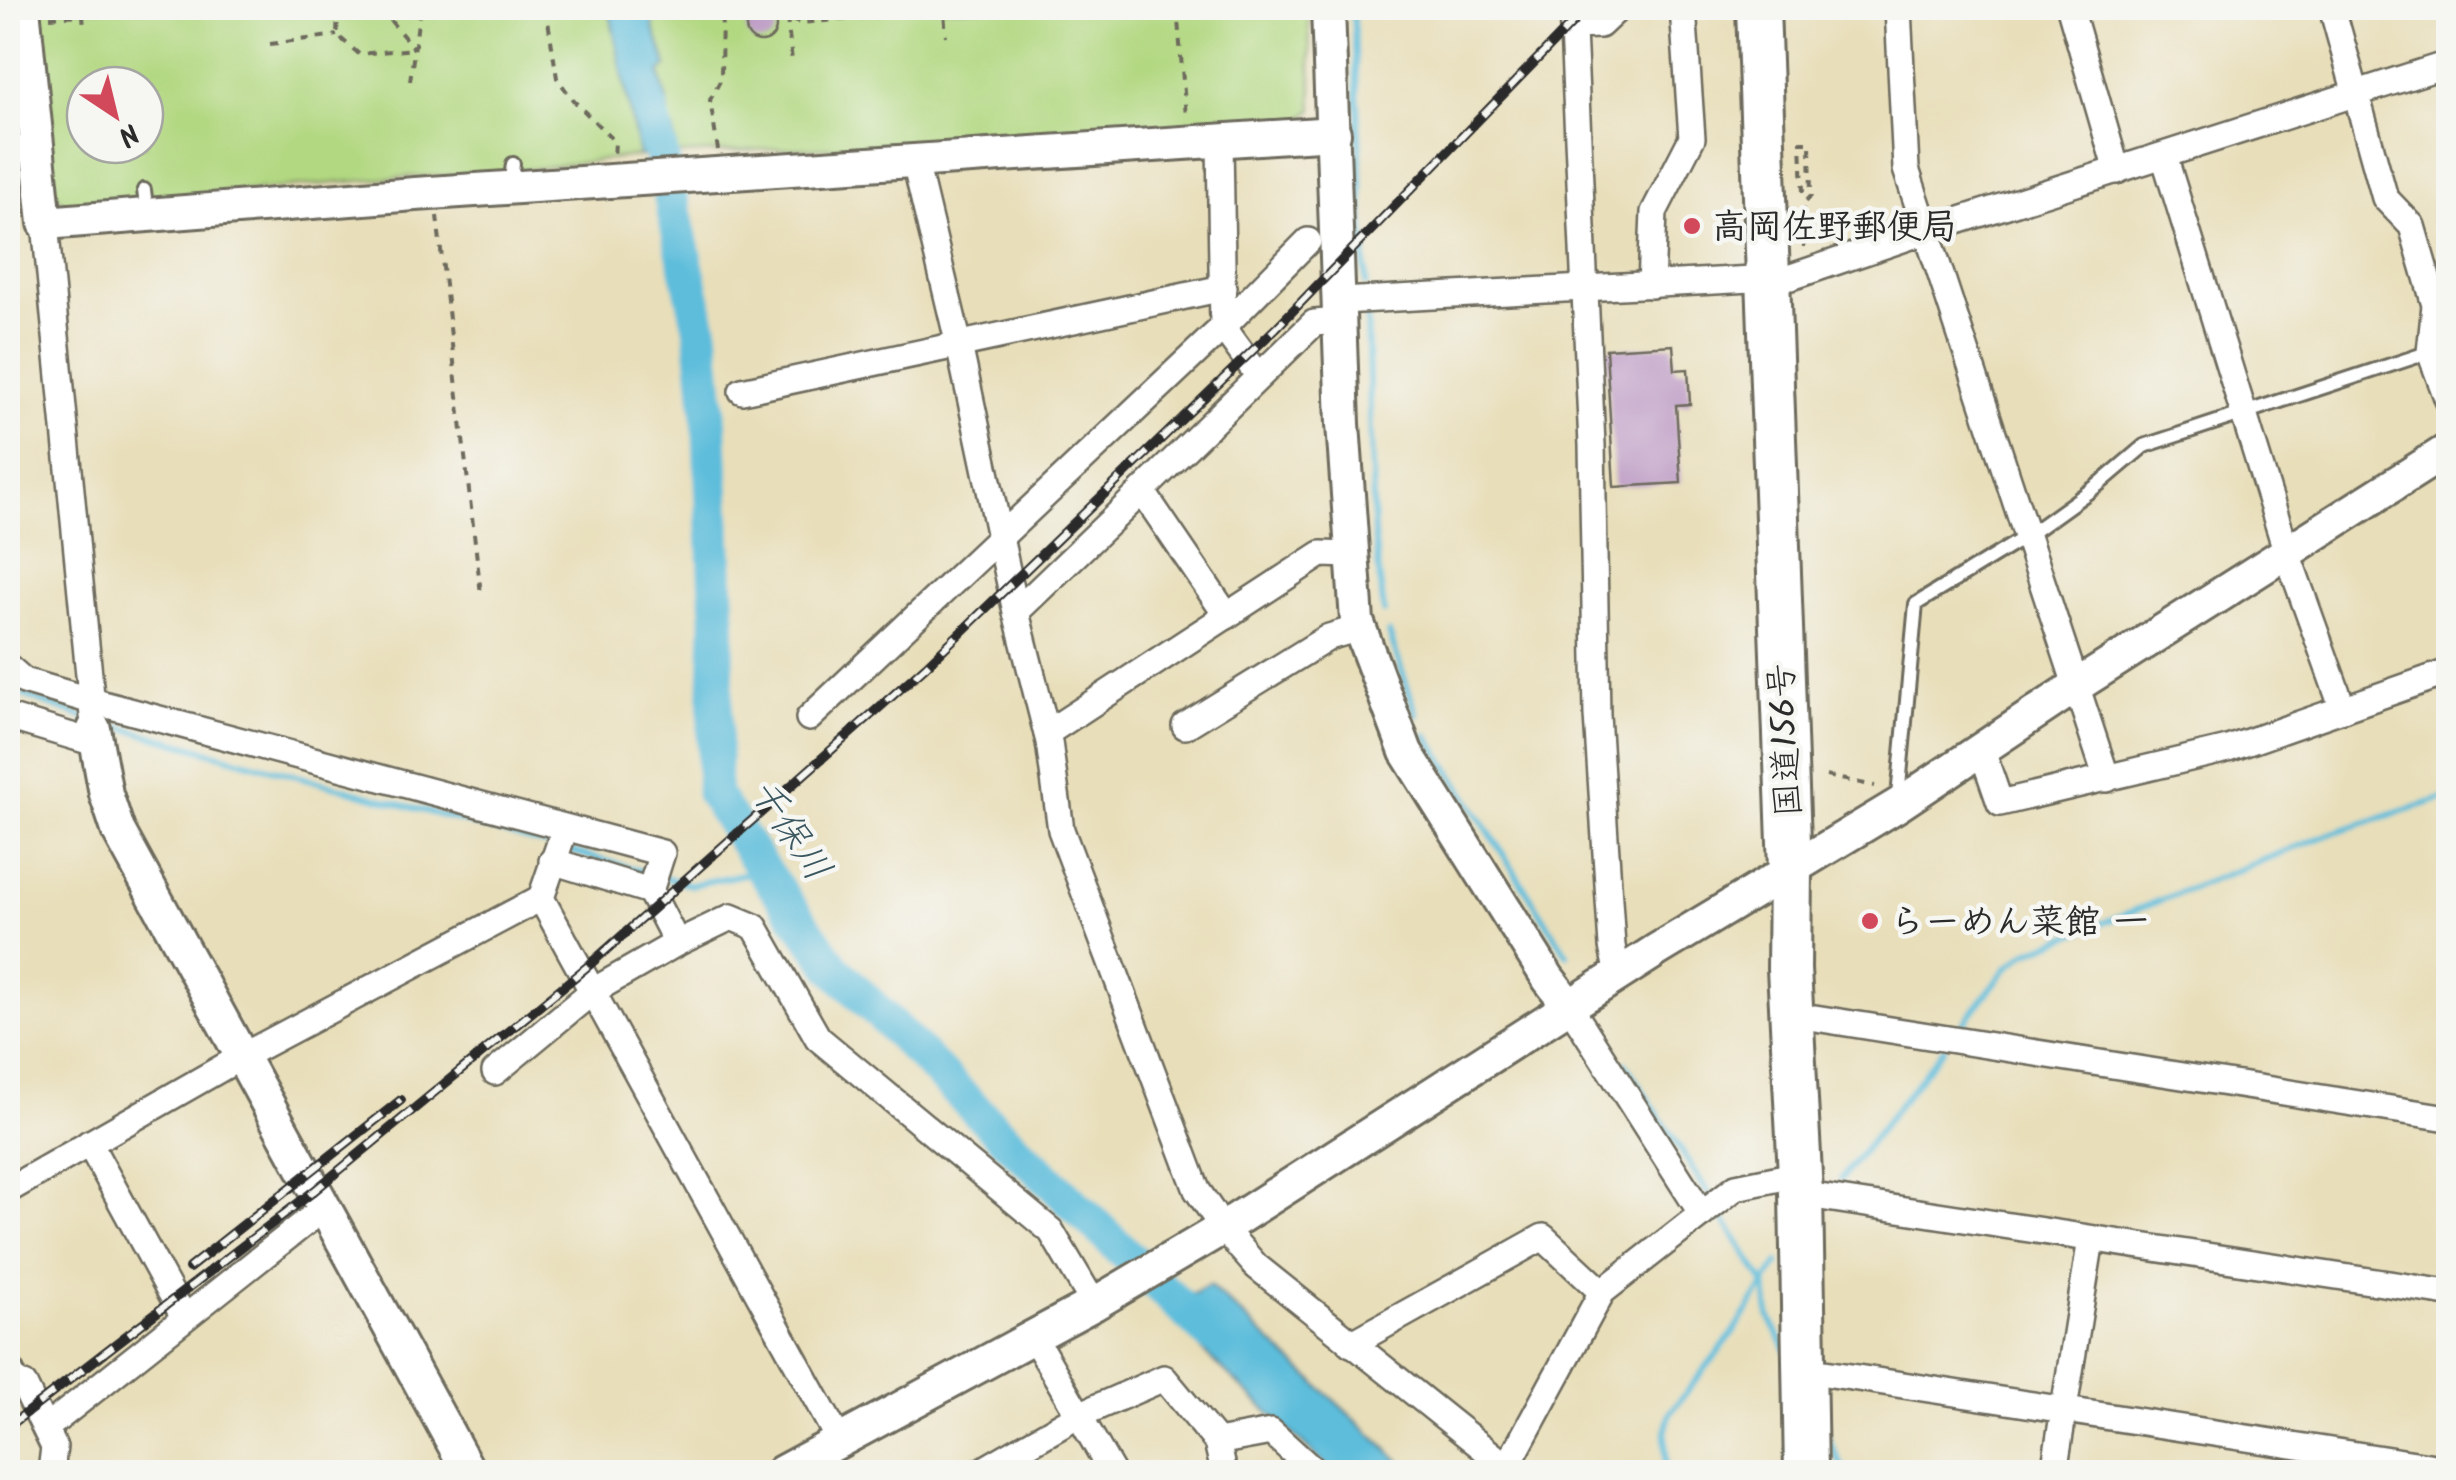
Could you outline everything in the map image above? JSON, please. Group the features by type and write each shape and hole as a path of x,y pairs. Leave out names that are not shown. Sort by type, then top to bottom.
{"highway":[{"name":"国道156号","path":"1758,8 1756,115 1787,276"},
{"name":"国道156号","path":"1780,8 1801,863 1816,1018 1806,1472"},
{"name":"国道156号","path":"1801,863 1789,969 1810,1186 1830,1472"}],"street":[{"path":"1328,8 1351,555 1360,628 1406,752 1702,1214"},
{"path":"1618,8 1600,25 1572,17 1587,178 1586,288 1598,715 1612,946 1618,976"},
{"path":"1651,285 1654,212 1670,174 1692,138 1683,8"},
{"path":"1898,8 1906,170 2107,779"},
{"path":"2070,8 2117,170"},
{"path":"2332,8 2385,198 2412,226 2434,305 2430,352 2448,400"},
{"path":"23,13 22,150 45,223 93,721 118,830 469,1472"},
{"path":"1016,612 1314,323 1341,311 1586,288 1787,276 2448,64"},
{"path":"45,223 146,202 421,188 511,176 623,182 1334,133"},
{"path":"1204,143 1223,288 1223,327 1258,376"},
{"path":"2164,156 2287,552 2343,708"},
{"path":"914,162 1047,733 1061,830 1197,1190 1256,1266 1507,1467 1602,1292 1736,1187 1810,1186 2091,1239 2448,1293"},
{"path":"809,718 1223,327 1308,240"},
{"path":"742,391 1223,288"},
{"path":"782,1472 1223,1228 1801,863 1887,796 1982,748 2448,450"},
{"path":"1142,491 1228,616"},
{"path":"1047,733 1321,554 1351,555"},
{"path":"1186,726 1329,637 1360,628"},
{"path":"8,666 24,681 93,721"},
{"path":"1982,748 2000,803 2228,750 2448,672"},
{"path":"8,717 93,721 662,853 650,891 677,943"},
{"path":"8,1190 241,1057 541,898 565,828"},
{"path":"552,861 650,891"},
{"path":"541,898 840,1442"},
{"path":"495,1072 593,991 731,917 755,928 818,1038 1051,1231 1104,1296"},
{"path":"1816,1018 2448,1118"},
{"path":"89,1143 184,1317"},
{"path":"46,1428 324,1207"},
{"path":"1351,1344 1543,1237 1602,1292"},
{"path":"2054,1472 2091,1239"},
{"path":"1034,1336 1112,1472"},
{"path":"1825,1374 2448,1469"},
{"path":"980,1472 1080,1416 1164,1378 1217,1442 1224,1472"},
{"path":"16,1385 54,1446 51,1472"},
{"path":"1217,1442 1271,1432 1315,1472"}],"lane":[{"path":"1887,796 1916,604 2027,536 2144,446 2430,352"},
{"path":"8,1352 16,1385"}],"path":[{"path":"82,8 84,28"},
{"path":"23,13 83,15 98,8"},
{"path":"338,8 338,35 359,54 414,49"},
{"path":"380,8 414,49"},
{"path":"410,81 420,8"},
{"path":"546,8 557,78 572,100 614,142 623,182"},
{"path":"713,175 710,100 721,79 722,8"},
{"path":"782,8 787,18 792,61"},
{"path":"828,8 829,20"},
{"path":"787,18 799,23 996,8"},
{"path":"1174,8 1204,143"},
{"path":"944,10 946,36"},
{"path":"270,44 338,35"},
{"path":"1787,276 1803,205 1812,196 1810,142 1801,142 1803,192"},
{"path":"421,188 480,594"},
{"path":"1826,776 1887,796"}],"green space":[{"path":"34,8 1308,8 1313,109 1298,123 959,145 627,157 492,174 405,177 70,206 55,196"}],"water":[{"path":"609,8 652,8 653,26 667,66 660,72 669,110 667,121 673,128 677,154 639,156"},
{"path":"1209,1285 1412,1472 1333,1472 1206,1354 1165,1310"}],"building":[{"path":"761,12 772,16 776,27 772,38 761,42 750,38 746,27 750,16"},
{"path":"1673,345 1675,370 1688,369 1690,404 1676,405 1681,483 1614,487 1606,349"}],"waterway":[{"path":"1353,8 1366,284"},
{"name":"千保川","path":"651,110 701,331 709,414 718,620 713,793 834,968 1210,1335"},
{"path":"1367,315 1374,534 1384,612"},
{"path":"1389,633 1417,715"},
{"path":"8,684 18,693 88,719"},
{"path":"105,723 551,846"},
{"path":"1427,735 1567,954"},
{"path":"1955,1034 2007,968 2026,953 2335,832 2448,797"},
{"path":"563,849 648,873"},
{"path":"660,876 691,885 763,870"},
{"path":"1841,1179 1944,1048"},
{"path":"1625,1063 1712,1199"},
{"path":"1718,1210 1766,1286 1769,1316 1786,1350"},
{"path":"1666,1472 1665,1433 1670,1413 1734,1332 1778,1263"},
{"path":"1823,1429 1845,1472"}],"railway":[{"path":"8,1427 314,1191 588,966 926,666 1276,328 1587,8"},
{"path":"189,1268 401,1100"}],"place":[{"name":"高岡佐野郵便局","path":"1692,226"},
{"name":"らーめん菜館 一","path":"1870,921"}]}
